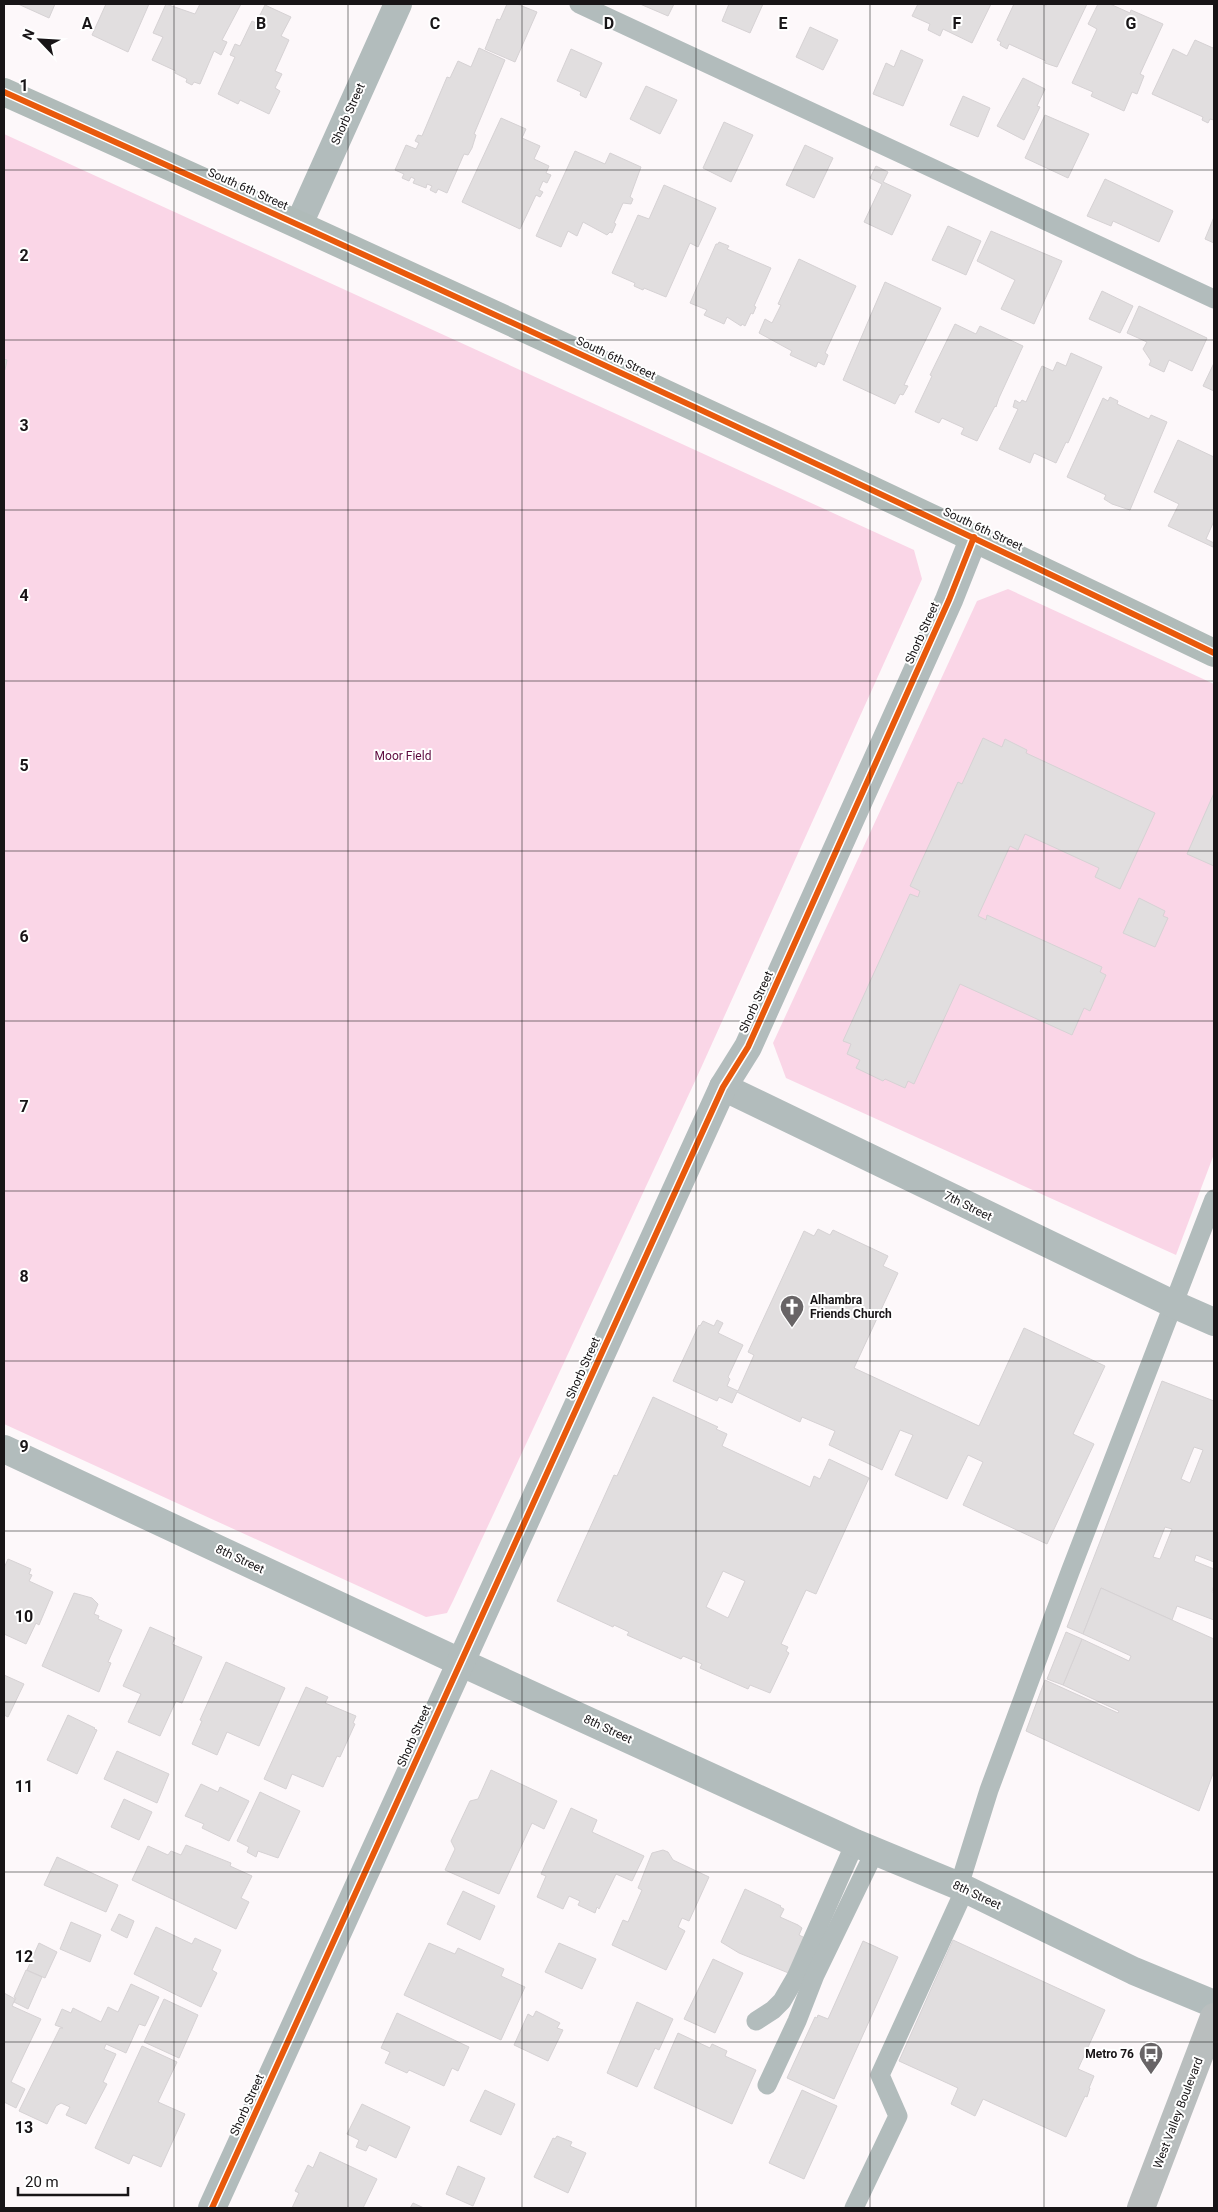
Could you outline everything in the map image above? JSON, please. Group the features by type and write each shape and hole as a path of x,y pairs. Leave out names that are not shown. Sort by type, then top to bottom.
{"main road":[{"name":"West Valley Boulevard","path":"1141,2208 1214,2017"}],"street":[{"name":"Shorb Street","path":"298,224 398,4"},
{"name":"South 6th Street","path":"4,92 298,224 974,537 1214,653"},
{"name":"Shorb Street","path":"212,2208 440,1704 462,1663 723,1087 748,1047 949,600 974,537"},
{"name":"7th Street","path":"723,1087 1214,1322"},
{"name":"8th Street","path":"4,1449 462,1663 865,1847 962,1888 1134,1971 1214,2004"}],"lane":[{"path":"578,4 1214,299"},
{"path":"854,2208 898,2116 880,2075 962,1888 989,1790 1214,1199"},
{"path":"756,2021 773,2010 782,2001 865,1847"},
{"path":"767,2085 797,2021 865,1847"}],"green space":[{"name":"Moor Field","path":"4,134 914,550 922,579 696,1079 447,1613 426,1617 4,1424"},
{"path":"1008,589 1214,684 1214,1154 1176,1255 786,1078 773,1043 977,601"}],"building":[{"path":"18,4 55,4 49,18"},
{"path":"106,4 149,4 128,52 92,35"},
{"path":"166,4 195,14 200,4 241,4 222,40 227,42 221,55 214,51 200,84 194,82 192,85 186,82 187,79 175,73 176,71 152,60 163,37 153,33"},
{"path":"507,4 517,4 537,12 515,62 485,49 497,19 500,20"},
{"path":"640,4 674,4 668,16"},
{"path":"729,4 763,4 750,33 722,21"},
{"path":"918,4 991,4 972,43 943,29 940,36 928,30 930,24 912,16"},
{"path":"1014,4 1041,4 1046,6 1046,4 1087,4 1057,67 1045,63 1046,61 1009,44 1007,49 1000,45 1001,42 997,40"},
{"path":"1098,4 1110,4 1130,13 1131,10 1163,24 1140,74 1144,76 1137,94 1132,92 1124,111 1091,96 1093,92 1072,83 1097,29 1088,24"},
{"path":"265,5 291,17 281,36 289,40 275,71 282,74 275,88 280,91 269,114 240,100 238,104 218,94 235,57 230,55 235,44 240,46 252,21 256,23"},
{"path":"810,27 838,40 823,70 796,57"},
{"path":"1195,40 1213,48 1214,46 1214,120 1210,119 1208,123 1202,120 1203,117 1152,94 1173,49 1187,56"},
{"path":"479,48 505,60 474,134 476,135 472,148 468,155 464,154 447,193 438,189 436,193 430,190 432,186 427,184 426,188 413,183 415,179 411,177 409,181 402,178 404,174 395,170 406,145 416,149 419,143 415,141 418,135 422,136 447,77 450,78 458,61 471,67"},
{"path":"571,49 602,63 586,98 580,95 581,92 557,81"},
{"path":"901,50 923,60 903,106 873,94 886,63 894,67"},
{"path":"1023,78 1045,89 1037,106 1040,107 1024,140 997,126"},
{"path":"646,86 677,100 660,134 630,119"},
{"path":"963,96 990,108 978,137 950,125"},
{"path":"1045,115 1089,134 1068,178 1025,158"},
{"path":"501,118 526,129 522,138 540,146 534,159 549,166 546,173 551,175 547,183 543,181 539,190 543,192 540,197 536,195 520,229 462,202"},
{"path":"724,122 753,135 731,182 703,168"},
{"path":"805,145 833,158 814,198 786,185"},
{"path":"575,151 605,164 610,153 641,167 630,197 633,199 631,204 623,203 614,223 616,224 612,233 610,232 607,235 583,222 577,236 568,231 561,247 536,236"},
{"path":"876,166 888,172 883,182 911,195 892,235 864,222 882,184 870,178"},
{"path":"1105,179 1173,211 1159,242 1113,221 1111,226 1087,216"},
{"path":"664,185 716,208 698,247 690,243 666,297 634,286 635,283 612,273 638,215 649,219"},
{"path":"1214,217 1214,243 1205,239"},
{"path":"948,226 981,241 966,275 932,260"},
{"path":"991,231 1062,261 1034,324 1001,309 1015,280 977,261"},
{"path":"719,242 729,246 727,249 771,268 754,306 756,307 753,314 751,313 745,326 742,324 741,326 727,317 724,324 704,315 707,310 690,303 716,244"},
{"path":"799,259 856,286 825,353 828,355 824,365 818,362 816,367 790,355 792,351 759,333 765,319 772,323 781,305 778,304"},
{"path":"885,282 941,308 904,385 908,386 903,395 900,394 895,404 843,380"},
{"path":"1102,291 1133,306 1120,333 1089,319"},
{"path":"1139,306 1207,338 1192,371 1169,360 1164,372 1149,365 1151,361 1143,349 1147,342 1127,333"},
{"path":"955,324 976,334 980,326 1023,346 996,407 977,441 961,434 964,428 942,418 939,423 915,412 932,376 930,375"},
{"path":"1071,353 1102,367 1068,443 1066,442 1056,463 1034,453 1030,463 999,449 1018,409 1013,407 1015,400 1020,403 1022,400 1026,402 1042,366 1053,371 1057,362 1066,366"},
{"path":"4,359 7,360 5,370 4,370"},
{"path":"1214,363 1214,391 1203,386"},
{"path":"1110,397 1118,401 1117,404 1149,419 1151,415 1167,422 1130,510 1112,504 1104,499 1106,495 1067,477 1103,398 1108,401"},
{"path":"1178,440 1214,457 1214,521 1206,539 1214,543 1213,547 1168,526 1179,504 1154,492"},
{"path":"983,738 1002,747 1005,739 1027,750 1026,753 1155,813 1120,889 1095,877 1099,868 1025,834 1018,850 1010,846 978,916 986,920 987,915 1102,967 1100,972 1106,975 1090,1011 1084,1008 1072,1035 960,984 914,1084 908,1081 905,1088 885,1079 883,1081 856,1068 860,1060 847,1054 851,1044 843,1041 910,894 918,897 920,891 910,886 958,782 962,784"},
{"path":"1214,793 1214,866 1187,854"},
{"path":"1139,898 1165,911 1163,916 1168,918 1155,947 1123,933"},
{"path":"818,1229 830,1235 833,1230 888,1256 883,1266 898,1273 854,1368 979,1426 1024,1328 1105,1366 1073,1434 1094,1444 1047,1544 963,1505 983,1462 968,1455 947,1499 895,1475 913,1435 900,1430 882,1470 829,1445 835,1431 802,1417 800,1422 737,1392 732,1403 719,1397 717,1401 673,1381 699,1325 703,1321 714,1326 717,1320 723,1323 718,1333 743,1345 728,1377 730,1379 727,1386 738,1391 754,1355 748,1352 804,1231 814,1236"},
{"path":"1162,1381 1214,1401 1214,1562 1196,1555 1194,1561 1214,1569 1212,1592 1214,1593 1214,1620 1177,1606 1172,1620 1101,1588 1083,1634 1067,1627","holes":["1194,1447 1203,1450 1190,1483 1181,1479","1165,1527 1172,1529 1160,1559 1153,1557"]},
{"path":"653,1397 718,1427 716,1429 727,1434 722,1446 810,1487 814,1476 820,1479 829,1459 869,1478 816,1594 806,1590 781,1644 788,1647 786,1651 789,1653 770,1693 750,1685 748,1689 700,1668 702,1664 683,1656 681,1659 627,1635 629,1632 614,1625 613,1627 557,1601 614,1475 617,1476","holes":["723,1571 745,1581 728,1618 706,1607"]},
{"path":"8,1559 31,1569 29,1574 32,1575 29,1581 53,1592 39,1625 36,1623 26,1644 4,1634 4,1568"},
{"path":"1101,1588 1214,1639 1214,1771 1199,1811 1026,1731 1045,1680 1118,1713 1119,1711 1063,1685 1082,1639 1129,1661 1131,1656 1083,1634"},
{"path":"74,1593 92,1598 98,1604 94,1614 99,1616 98,1619 122,1630 108,1662 111,1663 99,1692 42,1666"},
{"path":"150,1627 175,1638 172,1644 202,1657 182,1703 176,1701 160,1736 128,1722 141,1694 123,1686"},
{"path":"1066,1632 1082,1639 1063,1685 1047,1679"},
{"path":"226,1662 285,1688 259,1746 227,1732 217,1755 192,1744 202,1721 200,1720"},
{"path":"4,1675 24,1684 8,1717 4,1715"},
{"path":"306,1687 328,1697 325,1703 356,1716 353,1723 355,1724 340,1757 337,1756 323,1787 292,1774 286,1789 264,1779"},
{"path":"68,1715 97,1730 77,1774 47,1760"},
{"path":"117,1751 169,1774 157,1803 104,1779"},
{"path":"491,1770 557,1801 544,1829 532,1823 499,1894 445,1870 455,1849 451,1841 470,1801 478,1799"},
{"path":"201,1784 218,1792 220,1787 249,1801 229,1841 202,1828 204,1824 185,1816"},
{"path":"260,1792 300,1811 278,1858 258,1851 256,1857 247,1852 249,1847 237,1841"},
{"path":"124,1799 152,1812 139,1840 111,1827"},
{"path":"571,1808 597,1820 592,1832 644,1856 632,1881 616,1874 599,1909 597,1907 595,1913 578,1905 580,1901 569,1896 563,1909 537,1897 546,1876 541,1874"},
{"path":"186,1845 231,1863 230,1866 252,1876 241,1898 249,1902 236,1929 132,1880 148,1846 168,1855 171,1851 181,1855"},
{"path":"663,1850 668,1852 673,1860 709,1877 689,1921 682,1918 678,1927 685,1931 666,1970 612,1945 623,1920 628,1922 642,1890 638,1888 652,1853"},
{"path":"57,1857 118,1885 106,1912 44,1885"},
{"path":"745,1889 781,1906 784,1909 780,1917 802,1928 799,1935 807,1939 791,1974 739,1953 721,1942"},
{"path":"463,1891 495,1906 480,1940 447,1924"},
{"path":"119,1914 134,1921 127,1938 111,1930"},
{"path":"71,1922 101,1935 90,1962 60,1949"},
{"path":"156,1927 192,1944 195,1938 221,1950 212,1970 217,1973 201,2007 134,1974"},
{"path":"953,1940 1105,2010 1078,2069 1094,2076 1087,2097 1085,2096 1066,2137 983,2099 975,2116 951,2104 958,2088 899,2061"},
{"path":"863,1941 898,1957 834,2099 787,2078 815,2017 817,2018 818,2015 828,2019"},
{"path":"39,1943 57,1952 45,1978 27,1970"},
{"path":"429,1943 455,1954 458,1948 504,1969 501,1976 525,1987 501,2040 404,1995"},
{"path":"559,1943 596,1959 582,1989 545,1972"},
{"path":"713,1959 743,1973 715,2033 684,2019"},
{"path":"26,1970 42,1977 28,2009 14,2002 16,1998 14,1997"},
{"path":"131,1984 159,1997 145,2026 139,2024 126,2053 106,2044 104,2049 116,2054 103,2082 107,2084 86,2124 66,2115 70,2107 61,2103 56,2106 47,2124 19,2111 60,2028 63,2028 55,2025 62,2009 71,2013 73,2008 101,2022 108,2007 118,2012"},
{"path":"4,1993 15,1999 12,2006 41,2019 11,2082 25,2089 16,2108 4,2102"},
{"path":"164,1999 198,2015 179,2058 144,2042"},
{"path":"637,2002 673,2019 659,2050 655,2048 637,2087 607,2073"},
{"path":"536,2011 560,2023 557,2028 563,2030 548,2061 514,2045 528,2014 533,2017"},
{"path":"397,2013 469,2047 458,2071 452,2068 444,2086 409,2070 407,2073 385,2063 390,2052 381,2048"},
{"path":"678,2033 710,2048 712,2044 727,2051 725,2056 756,2070 732,2124 654,2088"},
{"path":"142,2046 177,2062 158,2102 185,2114 161,2167 133,2155 129,2164 95,2148"},
{"path":"485,2090 515,2104 501,2135 470,2121"},
{"path":"802,2090 837,2106 804,2179 769,2163"},
{"path":"362,2104 410,2127 396,2158 369,2145 366,2151 356,2147 359,2140 347,2134"},
{"path":"557,2136 572,2142 570,2146 586,2153 568,2193 534,2177 553,2138 555,2139"},
{"path":"320,2152 377,2179 363,2208 292,2208 299,2193 295,2191 308,2165 313,2168"},
{"path":"458,2166 485,2178 473,2206 446,2194"},
{"path":"413,2203 424,2208 410,2208"}],"cycle path":[{"path":"4,92 611,368 1214,653"},
{"path":"212,2208 723,1087 748,1047 949,600 974,537"}],"place":[{"name":"Alhambra Friends Church","path":"792,1328"},
{"name":"Metro 76","path":"1151,2075"}]}
